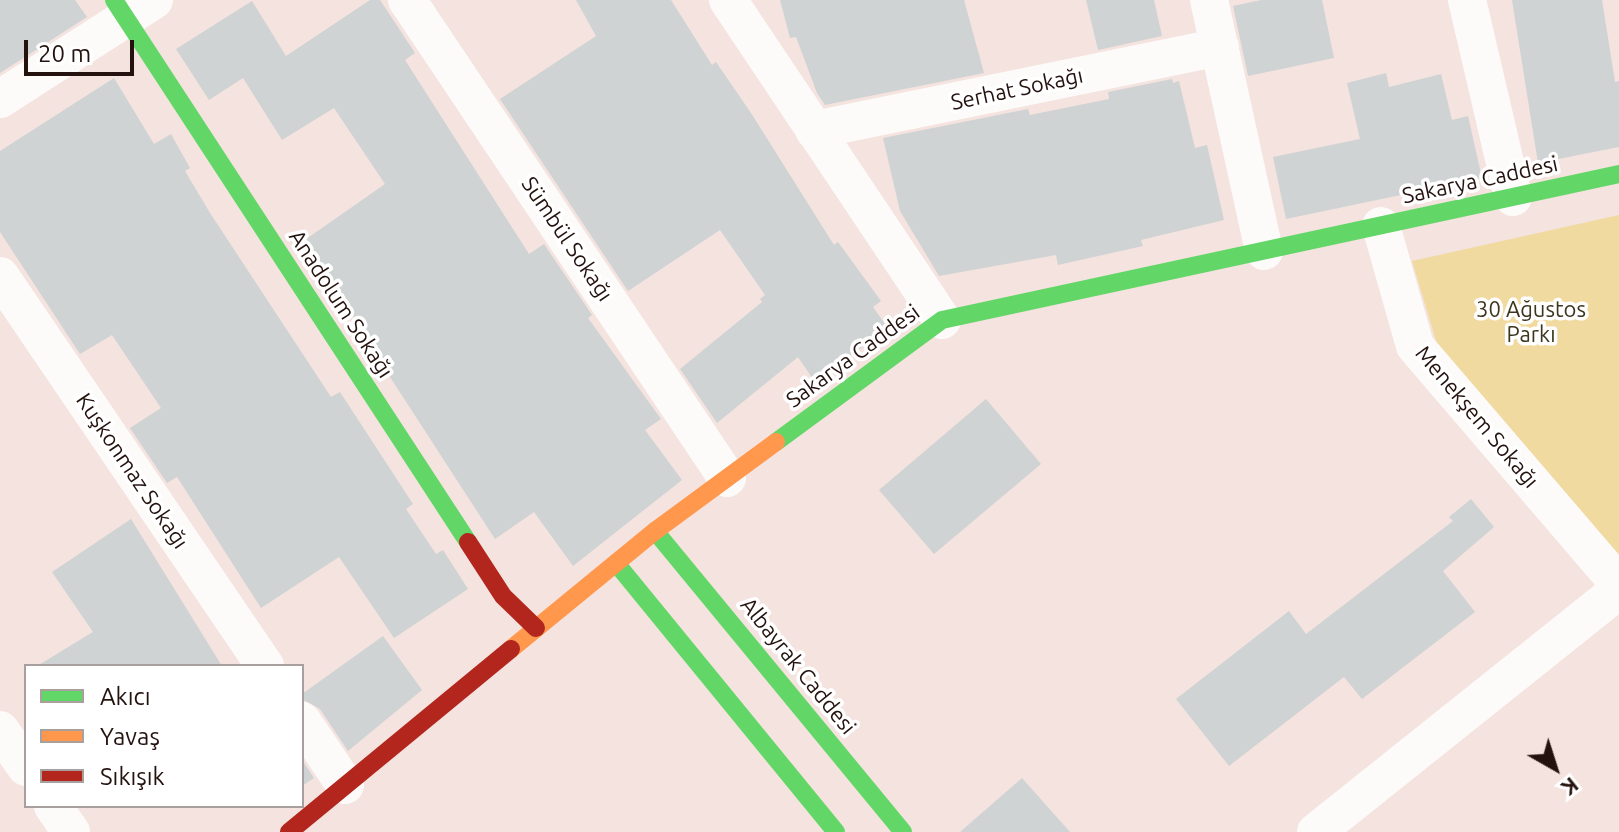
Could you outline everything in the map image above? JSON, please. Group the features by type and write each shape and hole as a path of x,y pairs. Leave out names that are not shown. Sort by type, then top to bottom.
{"street":[{"name":"Sümbül Sokağı","path":"407,0 727,478"},
{"path":"728,0 942,320"},
{"path":"1209,0 1264,251"},
{"path":"1467,0 1513,197"},
{"path":"0,99 131,6"},
{"name":"Anadolum Sokağı","path":"131,6 503,596 536,628"},
{"name":"Serhat Sokağı","path":"814,130 1220,47"},
{"name":"Sakarya Caddesi","path":"289,832 655,531 942,320 1619,174"},
{"name":"Menekşem Sokağı","path":"1381,226 1415,346 1619,584"},
{"name":"Kuşkonmaz Sokağı","path":"0,276 264,664"},
{"name":"Albayrak Caddesi","path":"655,531 903,832"},
{"path":"616,563 836,832"},
{"path":"1316,832 1619,590"},
{"path":"304,724 345,785"},
{"path":"0,730 24,764"},
{"path":"54,808 71,832"}],"green space":[{"name":"30 Ağustos Parkı","path":"1619,215 1619,575 1437,344 1412,261"}],"building":[{"path":"0,0 75,0 87,17 0,73"},
{"path":"370,0 380,0 415,53 405,60 529,254 544,244 592,315 588,318 661,419 645,430 682,480 573,566 534,512 495,539 379,360 382,358 302,242 385,184 334,108 282,140 243,78 209,100 176,49 252,1 286,56"},
{"path":"576,0 671,0 712,65 716,62 751,113 834,245 838,242 881,301 873,307 888,328 815,382 798,357 717,423 680,369 762,302 760,299 765,295 720,230 628,291 500,99 596,36"},
{"path":"780,0 964,0 984,73 825,105 817,93 796,37 790,38"},
{"path":"1086,0 1154,0 1162,36 1098,50"},
{"path":"1261,0 1322,0 1334,58 1248,76 1233,6"},
{"path":"1512,0 1602,0 1615,82 1619,81 1619,147 1538,163"},
{"path":"1386,73 1389,87 1441,74 1452,120 1468,116 1482,178 1286,219 1273,157 1360,139 1347,83"},
{"path":"114,78 154,144 171,134 190,168 185,171 210,213 331,397 340,392 413,504 406,509 436,554 443,550 468,589 394,638 339,557 261,608 177,477 167,483 130,428 161,408 112,335 80,354 0,232 0,151"},
{"path":"1172,79 1173,83 1179,81 1195,148 1207,145 1224,220 1141,240 1143,246 1058,265 1056,255 939,276 900,211 883,138 1028,109 1030,115 1109,99 1108,92"},
{"path":"986,399 1041,464 934,554 879,490"},
{"path":"1471,499 1494,527 1443,571 1475,612 1362,699 1344,677 1229,766 1176,699 1289,611 1306,634 1453,521 1449,517"},
{"path":"131,519 221,664 40,664 93,632 52,572"},
{"path":"383,636 422,690 348,751 320,709 304,700 304,693"},
{"path":"304,763 314,778 304,785"},
{"path":"1022,778 1070,832 960,832"}],"traffic: fast":[{"path":"114,0 468,542"},
{"path":"776,442 942,320 1619,174"},
{"path":"655,531 903,832"},
{"path":"616,563 836,832"}],"traffic: slow":[{"path":"511,649 655,531 776,442"}],"traffic: jam":[{"path":"468,542 503,596 536,628"},
{"path":"289,832 511,649"}]}
